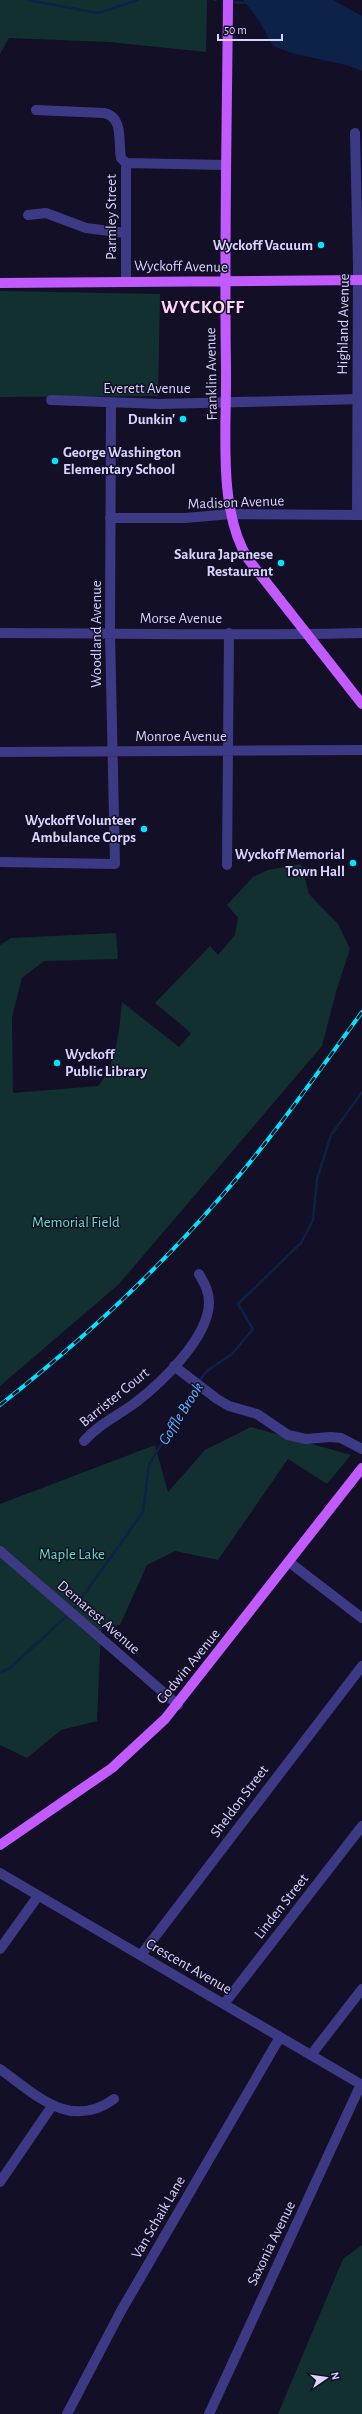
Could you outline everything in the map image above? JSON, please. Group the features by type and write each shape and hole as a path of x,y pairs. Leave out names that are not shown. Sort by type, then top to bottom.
{"main road":[{"name":"Franklin Avenue","path":"228,0 224,282 227,478 231,514 235,534 242,549 306,635 362,704"},
{"name":"Wyckoff Avenue","path":"0,283 126,280 224,282 360,280"},
{"name":"Godwin Avenue","path":"0,1845 112,1768 140,1744 178,1705 362,1468"}],"street":[{"name":"Parmley Street","path":"36,110 110,114 117,122 121,158 126,163 126,280"},
{"name":"Highland Avenue","path":"355,133 360,280 359,515"},
{"path":"126,163 225,165"},
{"path":"28,215 46,213 86,228 125,233"},
{"name":"Everett Avenue","path":"51,400 110,404 360,399"},
{"name":"Woodland Avenue","path":"0,862 114,864 110,633 110,404"},
{"name":"Madison Avenue","path":"110,518 185,518 231,514 359,515"},
{"name":"Morse Avenue","path":"0,632 229,633 306,635 362,633"},
{"path":"228,865 229,633"},
{"name":"Monroe Avenue","path":"0,752 362,750"},
{"name":"Barrister Court","path":"84,1442 101,1424 133,1404 153,1388 194,1342 208,1313 209,1295 199,1274"},
{"path":"174,1366 217,1399 229,1406 257,1414 288,1435 306,1439 330,1436 341,1438 362,1448"},
{"name":"Demarest Avenue","path":"0,1551 178,1705"},
{"path":"289,1562 362,1618"},
{"name":"Sheldon Street","path":"141,1955 362,1666"},
{"name":"Linden Street","path":"224,2004 362,1826"},
{"name":"Crescent Avenue","path":"0,1873 361,2084"},
{"path":"0,1949 38,1896"},
{"path":"311,2055 362,1989"},
{"name":"Van Schaik Lane","path":"67,2414 139,2280 280,2037"},
{"path":"0,2069 52,2106 64,2110 87,2111 97,2108 114,2099"},
{"name":"Saxonia Avenue","path":"209,2414 361,2084"},
{"path":"0,2182 52,2106"}],"green space":[{"path":"0,0 207,0 206,52 109,42 9,38 0,54"},
{"path":"0,291 160,294 158,396 0,397"},
{"name":"Memorial Field","path":"301,864 309,894 338,924 350,949 336,992 322,1046 119,1284 0,1386 0,945 11,938 116,933 118,959 44,961 22,978 12,1017 13,1093 98,1086 113,1057 118,1035 122,1002 179,1047 191,1033 155,1003 210,946 218,955 235,935 238,918 227,905 253,877 268,870"},
{"name":"Maple Lake","path":"251,1427 351,1455 327,1484 288,1459 218,1560 175,1551 147,1565 120,1625 101,1629 97,1721 61,1730 27,1758 0,1745 0,1504 155,1445 168,1492 205,1450"},
{"path":"362,2245 362,2414 278,2414 343,2259"}],"water":[{"path":"243,0 333,0 362,16 362,71 346,65 295,54 273,46 258,19"}],"waterway":[{"path":"28,0 98,13 138,0"},
{"path":"232,2 247,3"},
{"name":"Goffle Brook","path":"199,1381 207,1371 232,1354 253,1329 238,1304 301,1243 313,1220 317,1179 331,1135 362,1092"},
{"name":"Goffle Brook","path":"73,1610 143,1512 149,1465 196,1385"},
{"name":"Goffle Brook","path":"0,1672 10,1668 69,1614"}],"railway":[{"path":"0,1405 87,1333 142,1281 194,1227 257,1154 362,1012"}],"place":[{"name":"Wyckoff Vacuum","path":"321,245"},
{"name":"Dunkin'","path":"183,419"},
{"name":"George Washington Elementary School","path":"55,461"},
{"name":"Sakura Japanese Restaurant","path":"281,563"},
{"name":"Wyckoff Volunteer Ambulance Corps","path":"144,829"},
{"name":"Wyckoff Memorial Town Hall","path":"353,863"},
{"name":"Wyckoff Public Library","path":"57,1063"}],"district":[{"name":"WYCKOFF","path":"203,306"}]}
